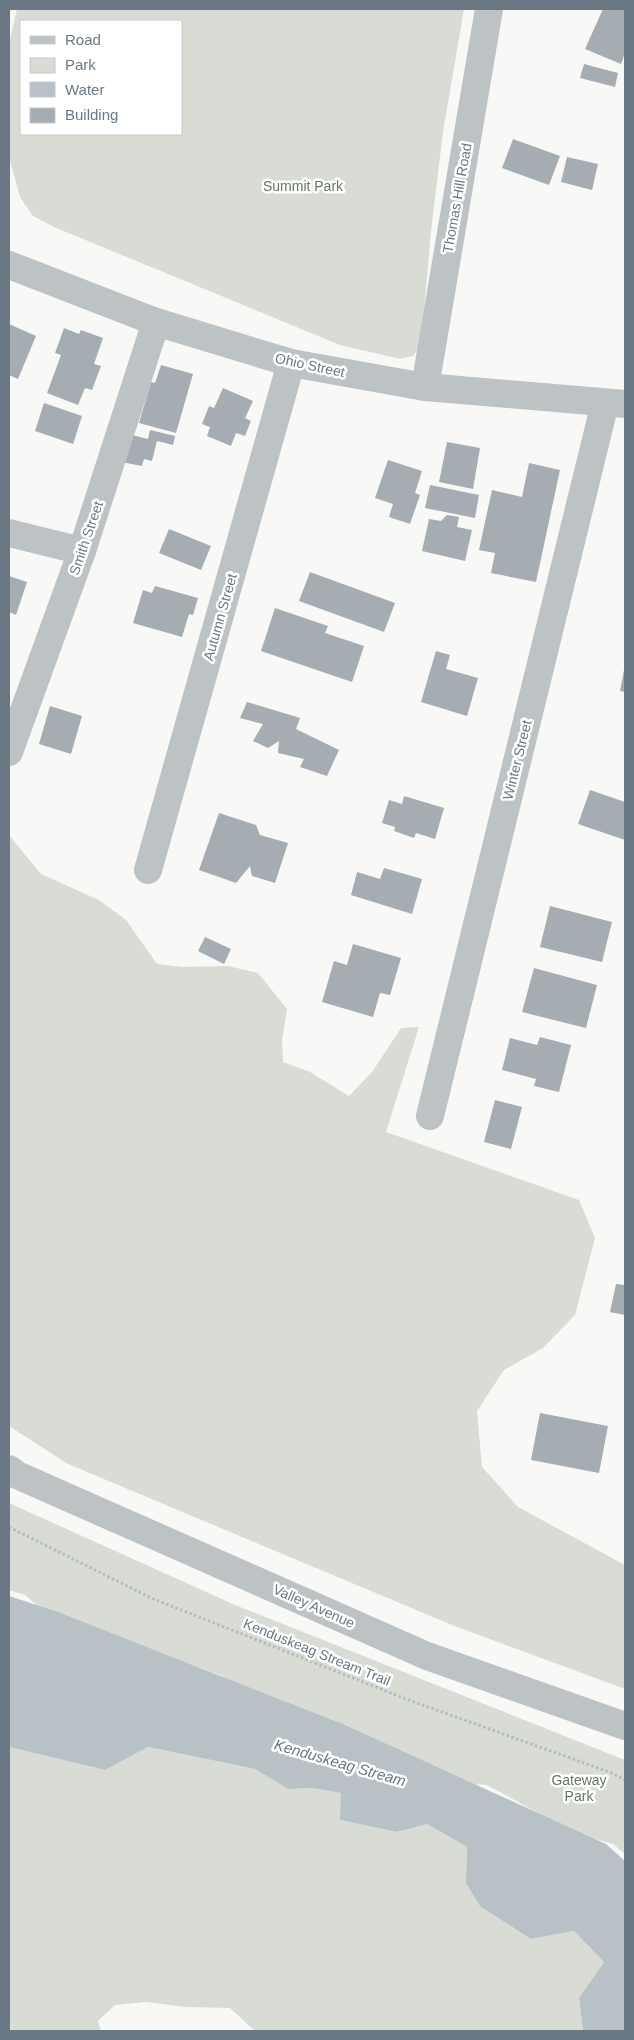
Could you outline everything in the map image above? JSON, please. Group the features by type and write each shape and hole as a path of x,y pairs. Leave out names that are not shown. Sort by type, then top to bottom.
{"street":[{"name":"Thomas Hill Road","path":"425,387 490,9"},
{"name":"Ohio Street","path":"9,265 156,322 291,363 425,387 615,403"},
{"name":"Smith Street","path":"9,752 82,550 156,322"},
{"name":"Autumn Street","path":"148,870 291,363"},
{"name":"Winter Street","path":"430,1116 615,403"},
{"path":"9,533 82,550"},
{"name":"Valley Avenue","path":"9,1469 17,1475 427,1656 625,1726"}],"path":[{"name":"Kenduskeag Stream Trail","path":"9,1528 151,1598 406,1700 625,1780"}],"green space":[{"name":"Summit Park","path":"17,9 464,9 443,132 431,231 421,345 413,356 400,359 340,345 54,227 33,216 20,197 9,157 9,43"},
{"path":"9,835 41,874 99,900 126,920 157,964 182,967 228,966 258,973 287,1009 282,1041 283,1062 310,1072 349,1096 372,1072 401,1028 419,1027 386,1132 579,1200 595,1238 575,1315 543,1348 504,1370 477,1411 482,1467 518,1507 625,1565 625,1689 452,1625 68,1464 9,1426"},
{"name":"Gateway Park","path":"9,1503 235,1605 625,1760 625,1854 613,1844 550,1826 542,1815 487,1785 472,1784 239,1687 222,1676 39,1607 25,1595 9,1590"},
{"path":"9,1747 105,1770 148,1747 255,1769 288,1789 313,1788 342,1793 340,1820 397,1832 427,1824 467,1847 466,1883 531,1939 574,1931 604,1962 579,1998 583,2031 255,2031 230,2008 186,2007 146,2002 115,2005 98,2021 101,2031 9,2031"}],"water":[{"name":"Kenduskeag Stream","path":"9,1596 58,1612 345,1725 606,1844 625,1861 625,2031 583,2031 579,1998 604,1962 574,1931 531,1939 480,1906 466,1883 467,1847 427,1824 397,1832 340,1820 341,1793 313,1788 288,1789 255,1769 148,1747 105,1770 9,1747"}],"building":[{"path":"603,9 625,9 625,53 621,64 585,49"},
{"path":"584,64 618,73 615,87 580,78"},
{"path":"513,139 560,156 549,185 502,168"},
{"path":"567,157 598,164 592,190 561,182"},
{"path":"9,324 36,336 18,379 9,375"},
{"path":"64,328 79,334 81,330 103,338 94,364 101,366 92,390 85,388 78,405 47,393 61,355 55,353"},
{"path":"161,365 193,374 176,433 139,423 151,382 155,383"},
{"path":"223,388 253,401 245,418 251,421 245,436 236,433 231,446 207,436 210,427 202,424 209,406 214,408"},
{"path":"44,403 82,416 73,444 35,431"},
{"path":"150,430 175,436 173,445 157,441 152,461 144,459 142,466 116,461 132,435 148,439"},
{"path":"447,442 480,448 473,489 439,482"},
{"path":"388,460 422,471 415,493 420,495 410,524 389,517 393,504 375,498"},
{"path":"529,463 560,470 536,582 491,573 495,553 479,550 492,490 522,497"},
{"path":"430,485 479,495 475,518 425,508"},
{"path":"447,515 459,517 457,527 472,530 465,561 422,551 429,519 441,521"},
{"path":"169,529 211,546 201,570 159,553"},
{"path":"310,572 395,603 384,632 299,601"},
{"path":"9,576 27,582 16,615 9,612"},
{"path":"155,586 198,598 193,615 189,614 182,637 133,623 143,590 152,593"},
{"path":"275,608 328,626 325,633 364,646 352,682 261,651"},
{"path":"436,651 450,655 446,669 478,678 467,716 421,702"},
{"path":"625,670 625,692 620,691"},
{"path":"247,702 300,718 296,729 339,750 327,776 300,767 304,759 278,753 279,741 268,748 253,741 263,724 240,718"},
{"path":"50,706 82,716 71,754 39,744"},
{"path":"590,790 625,802 625,840 578,824"},
{"path":"404,796 444,808 435,839 416,833 414,838 394,831 395,827 382,823 389,800 402,804"},
{"path":"219,813 256,825 260,835 288,843 275,883 252,876 250,866 236,883 199,870"},
{"path":"384,868 422,879 412,914 351,895 357,872 380,879"},
{"path":"550,906 612,922 602,962 540,947"},
{"path":"205,937 231,949 224,964 198,951"},
{"path":"353,944 401,958 390,995 380,993 373,1017 322,1002 334,961 347,965"},
{"path":"534,968 597,985 586,1028 522,1012"},
{"path":"540,1037 571,1045 559,1092 534,1086 536,1079 502,1070 510,1038 537,1045"},
{"path":"495,1100 522,1107 511,1149 484,1142"},
{"path":"616,1284 625,1285 625,1315 610,1312"},
{"path":"540,1413 608,1426 599,1473 531,1460"}]}
